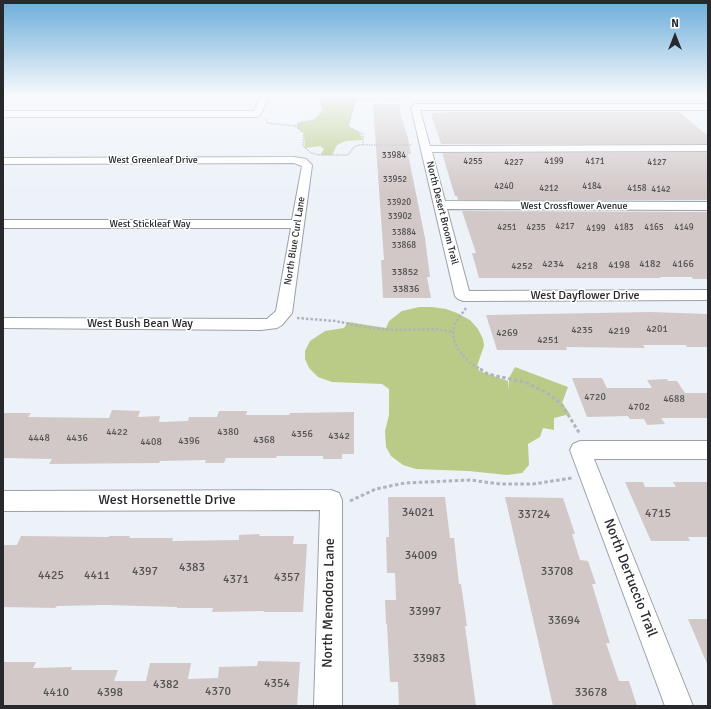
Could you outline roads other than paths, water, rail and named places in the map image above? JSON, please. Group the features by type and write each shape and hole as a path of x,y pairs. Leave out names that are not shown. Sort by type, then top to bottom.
{"street":[{"name":"North Desert Broom Trail","path":"420,128 465,300"},
{"path":"425,147 708,148"},
{"name":"West Greenleaf Drive","path":"3,160 302,161"},
{"name":"North Blue Curl Lane","path":"279,319 298,224 307,165 302,161"},
{"name":"West Crossflower Avenue","path":"440,206 708,206"},
{"name":"West Stickleaf Way","path":"3,224 298,224"},
{"name":"West Dayflower Drive","path":"465,300 708,295"},
{"name":"West Bush Bean Way","path":"3,323 261,325 271,324 279,319"},
{"name":"North Dertuccio Trail","path":"679,706 590,476 585,450 708,450"},
{"name":"West Horsenettle Drive","path":"3,501 331,505"},
{"name":"North Menodora Lane","path":"328,706 331,505"}]}
